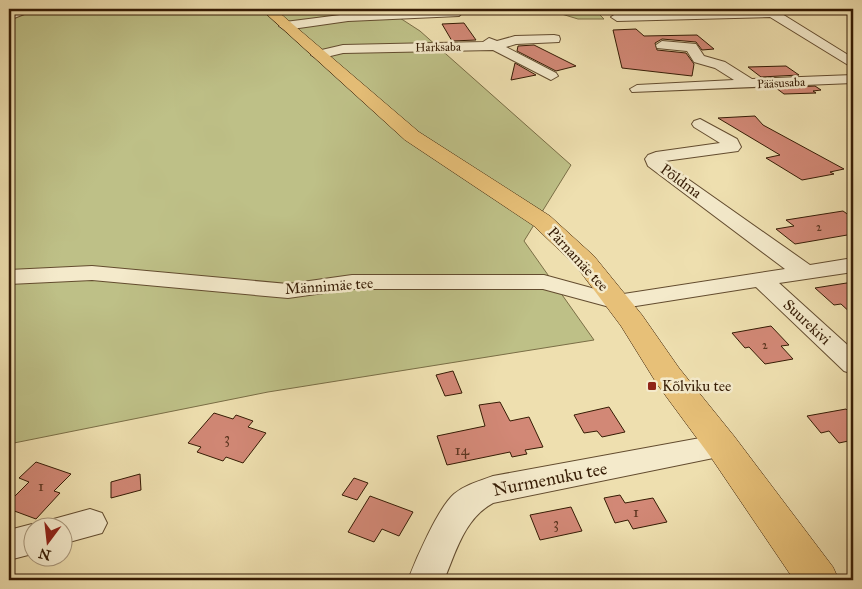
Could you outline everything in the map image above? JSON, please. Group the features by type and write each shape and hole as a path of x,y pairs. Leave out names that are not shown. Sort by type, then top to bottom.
{"main road":[{"name":"Pärnamäe tee","path":"276,17 412,136 542,221 585,262 617,302 668,376 722,446 818,580"}],"street":[{"path":"9,17 30,9"},
{"path":"790,9 853,9"},
{"path":"617,16 769,11 853,64"},
{"path":"276,17 321,20 380,15 455,14"},
{"path":"481,36 495,46 515,40 554,38"},
{"name":"Pääsusaba","path":"662,45 691,47 699,59 720,65 749,84 853,79"},
{"name":"Harksaba","path":"318,55 344,49 495,46 550,76"},
{"path":"637,89 749,84"},
{"name":"Põldma","path":"700,124 732,143 732,147 662,156 654,159 657,166 806,273"},
{"path":"556,285 585,262"},
{"path":"617,302 853,265"},
{"name":"Männimäe tee","path":"9,276 92,274 288,291 352,282 544,282 617,302"},
{"name":"Suurekivi","path":"761,279 853,365"},
{"name":"Nurmenuku tee","path":"426,580 458,512 480,494 502,487 722,446"},
{"path":"9,545 22,541"}],"green space":[{"path":"9,9 386,9 420,31 571,165 524,241 594,340 268,392 9,444"},
{"path":"545,9 656,9 661,14 598,13 604,19 578,19"}],"building":[{"path":"464,23 476,40 452,41 442,24"},
{"path":"636,29 644,36 697,35 714,49 702,50 696,42 662,39 655,43 657,50 686,53 694,64 692,76 622,68 613,30"},
{"path":"534,45 576,66 556,71 517,51 518,46"},
{"path":"515,63 536,75 511,80"},
{"path":"786,66 799,75 761,77 748,67"},
{"path":"815,86 821,90 813,91 816,93 784,94 776,88"},
{"path":"755,116 763,125 844,169 830,172 834,174 802,180 766,158 780,155 718,118"},
{"path":"843,211 853,218 853,234 795,244 776,229 794,226 786,220"},
{"path":"853,282 853,315 841,304 834,305 815,288"},
{"path":"771,326 789,345 781,346 793,359 765,364 749,347 745,348 732,333"},
{"path":"453,371 462,393 445,396 436,375"},
{"path":"500,402 510,421 529,417 543,447 525,450 527,454 512,457 510,452 447,465 437,436 485,426 479,405"},
{"path":"609,407 625,432 602,437 597,431 584,433 574,415"},
{"path":"846,409 853,416 853,440 839,443 829,431 821,433 807,416"},
{"path":"214,413 233,419 236,415 253,421 248,427 266,433 243,463 226,457 223,461 197,452 201,447 188,443"},
{"path":"36,462 71,474 54,491 60,493 39,516 28,516 9,509 9,502 29,482 19,478"},
{"path":"140,474 141,490 111,498 111,482"},
{"path":"354,478 368,483 357,500 342,495"},
{"path":"620,495 625,503 653,498 667,522 633,529 628,520 615,523 604,498"},
{"path":"370,496 413,512 399,536 382,529 374,542 348,532"},
{"path":"571,507 582,531 540,540 530,515"}],"place":[{"name":"Kõlviku tee","path":"652,386"}]}
